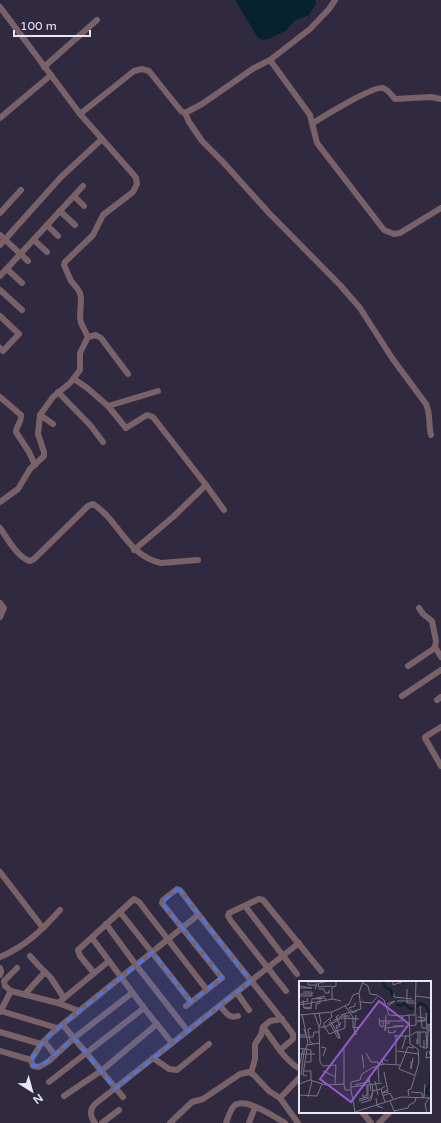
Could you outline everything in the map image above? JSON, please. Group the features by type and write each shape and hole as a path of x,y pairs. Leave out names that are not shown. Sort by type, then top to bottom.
{"street":[{"path":"185,113 202,104 254,68 270,60 310,29 329,9 335,0"},
{"path":"0,8 80,114 133,174 136,178 137,184 133,192 103,215 93,235 76,253 68,258 64,265 71,281 80,293 80,318 88,337 80,353 80,370 74,379 58,392 46,405 40,415 38,434 44,454 30,469 18,489 0,502"},
{"path":"44,67 97,20"},
{"path":"270,60 310,115 317,143 384,230 394,234 400,233 441,208"},
{"path":"80,114 134,71 142,68 149,71 181,111 185,113 189,122 202,141 269,213 340,285 360,308 392,358 426,404 429,411 429,428 432,435"},
{"path":"0,118 51,75"},
{"path":"312,123 362,95 379,88 383,88 389,92 395,99 431,97 441,99"},
{"path":"0,245 2,238 61,177 102,139"},
{"path":"0,276 83,186"},
{"path":"0,213 21,190"},
{"path":"74,196 84,206"},
{"path":"60,211 75,224"},
{"path":"47,226 58,236"},
{"path":"2,238 28,261"},
{"path":"34,240 47,252"},
{"path":"7,269 22,283"},
{"path":"0,290 22,310"},
{"path":"0,316 19,334 3,351 0,348"},
{"path":"88,337 96,336 101,338 128,374"},
{"path":"74,379 108,406 126,428 147,415 153,417 224,510"},
{"path":"108,406 158,390"},
{"path":"58,392 91,426 103,442"},
{"path":"0,397 21,415 16,432 29,452 35,465"},
{"path":"40,415 53,424"},
{"path":"134,550 173,517 206,485"},
{"path":"0,528 19,554 30,561 34,559 88,506 93,504 102,512 134,550 156,562 161,563 198,560"},
{"path":"0,603 4,608 0,617"},
{"path":"419,608 423,614 432,621 436,642 435,647 441,657"},
{"path":"408,666 435,647"},
{"path":"402,696 441,670"},
{"path":"441,727 425,737 439,757 441,766"},
{"path":"0,872 43,928"},
{"path":"120,912 153,952 189,1004 224,976 182,929 162,903 163,900 178,889 293,1034 293,1039 280,1050"},
{"path":"286,991 228,916 229,913 259,899 262,900 322,971"},
{"path":"94,973 80,956 78,950 133,900 138,900 207,990"},
{"path":"245,906 297,974"},
{"path":"0,957 10,953 26,942 43,928 60,910"},
{"path":"31,1060 42,1043 57,1028 63,1025 198,915"},
{"path":"106,924 187,1030"},
{"path":"92,938 132,993 172,1043"},
{"path":"95,1123 90,1114 92,1107 187,1030 237,993 299,943"},
{"path":"30,956 51,978 64,998"},
{"path":"58,1003 109,961"},
{"path":"0,968 2,980 11,991 58,1003 79,1011"},
{"path":"2,980 17,968"},
{"path":"25,994 45,972"},
{"path":"11,991 0,1012 57,1028"},
{"path":"31,1060 33,1066 39,1067 132,993"},
{"path":"237,993 249,1010"},
{"path":"220,1006 229,1016 238,1016"},
{"path":"49,1082 144,1008"},
{"path":"251,1073 255,1059 255,1044 261,1036 263,1027 270,1021 282,1019"},
{"path":"64,1096 101,1071 157,1024"},
{"path":"63,1025 114,1089 123,1098"},
{"path":"263,1027 280,1050 299,1068"},
{"path":"0,1032 42,1043 55,1055"},
{"path":"153,1058 170,1069 177,1070 209,1044"},
{"path":"0,1051 31,1060"},
{"path":"170,1123 192,1102 206,1097 245,1072 251,1073 269,1091 280,1098 298,1123"},
{"path":"280,1098 299,1078"},
{"path":"226,1123 234,1107 237,1104 245,1103 272,1115 285,1123"},
{"path":"249,1123 255,1107"},
{"path":"102,1123 119,1110"},
{"path":"363,1113 372,1123"},
{"path":"379,1123 389,1113"},
{"path":"269,1123 272,1115"}],"highlighted area":[{"path":"177,889 180,890 251,981 115,1089 74,1038 43,1065 33,1066 31,1060 41,1044 53,1032 153,952 191,1002 222,977 162,903"}],"water":[{"path":"235,0 315,0 316,4 309,15 294,21 287,30 269,39 262,40 258,38"}]}
